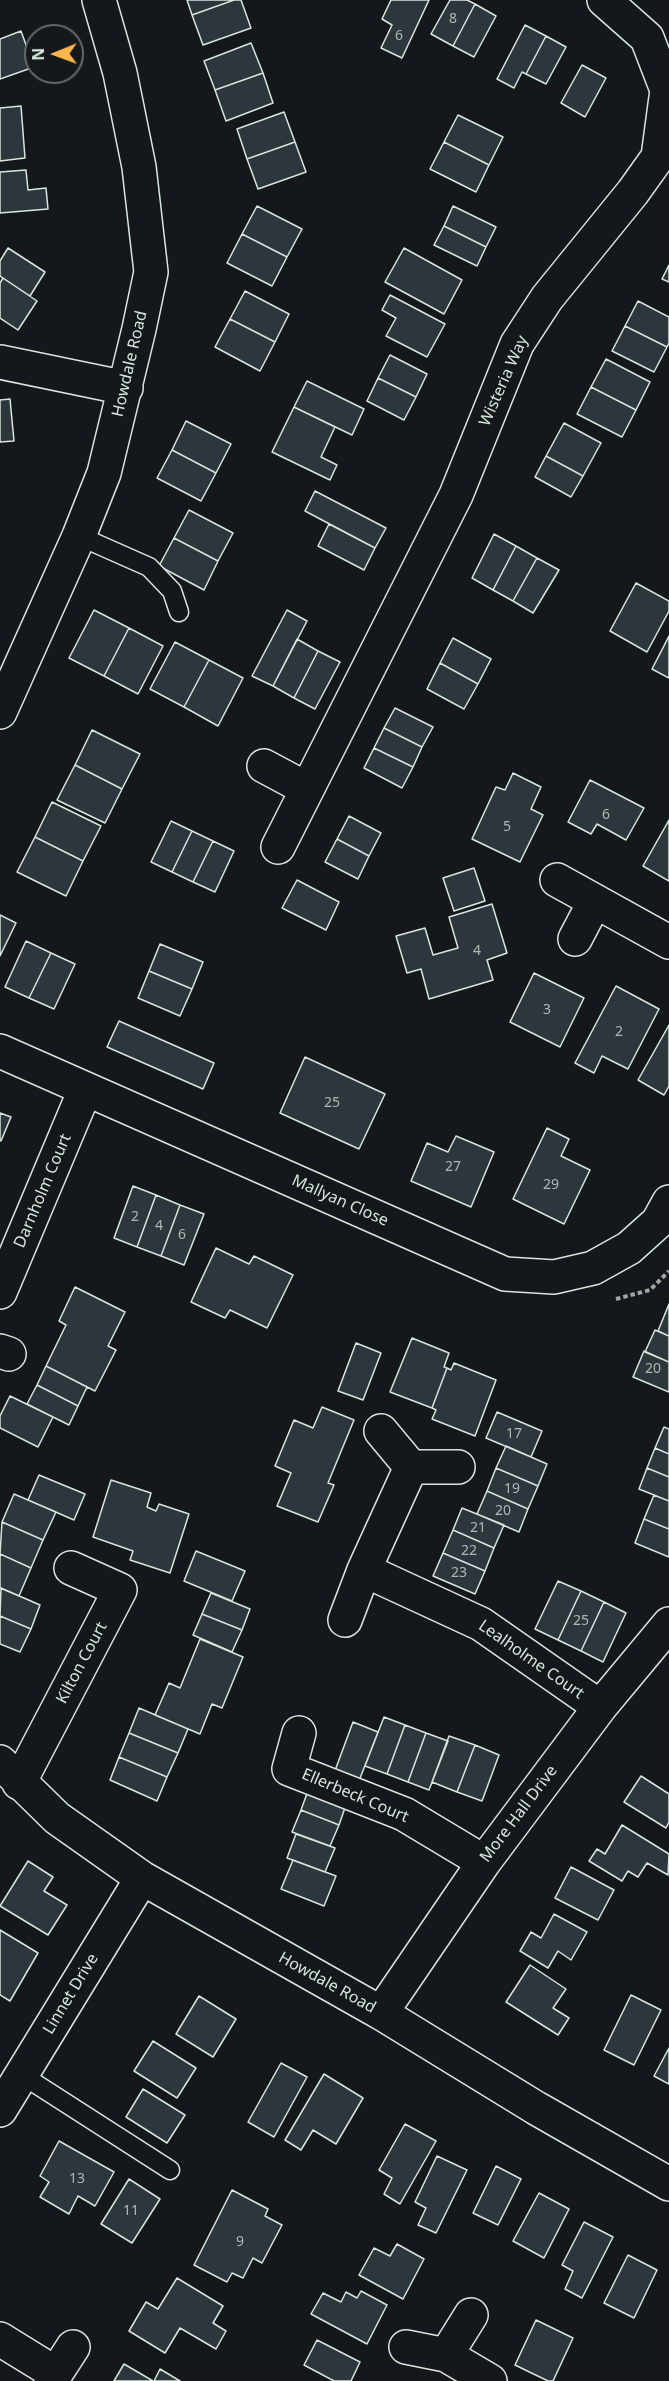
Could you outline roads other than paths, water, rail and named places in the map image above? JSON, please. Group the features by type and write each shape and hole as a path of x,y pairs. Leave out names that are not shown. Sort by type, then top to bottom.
{"street":[{"name":"Howdale Road","path":"0,712 79,536 104,473 126,388 151,272 139,167 120,73 99,0"},
{"name":"Wisteria Way","path":"278,847 456,495 517,344 547,298 633,192 658,157 667,90 647,38 604,0"},
{"path":"0,362 126,388"},
{"path":"264,766 307,789"},
{"path":"557,880 669,942"},
{"path":"575,939 595,901"},
{"name":"Mallyan Close","path":"0,1051 505,1274 554,1277 592,1268 629,1248 658,1222 669,1202"},
{"name":"Darnholm Court","path":"0,1292 85,1090"},
{"path":"381,1431 411,1467"},
{"path":"411,1467 458,1467"},
{"path":"345,1620 364,1570 411,1467"},
{"name":"Kilton Court","path":"10,1773 120,1590 71,1568"},
{"name":"Lealholme Court","path":"364,1570 481,1623 600,1707"},
{"name":"More Hall Drive","path":"381,2013 484,1862 600,1707 669,1624"},
{"name":"Ellerbeck Court","path":"299,1733 289,1768 404,1814 484,1862"},
{"name":"Howdale Road","path":"10,1773 57,1818 142,1878 381,2013 536,2108 669,2184"},
{"name":"Linnet Drive","path":"0,2110 11,2068 142,1878"},
{"path":"446,2355 471,2314"},
{"path":"0,2339 53,2377 73,2347"},
{"path":"405,2347 446,2355 490,2381"}],"lane":[{"path":"79,536 149,567 172,591 179,612"},
{"path":"11,2068 170,2170"}]}
